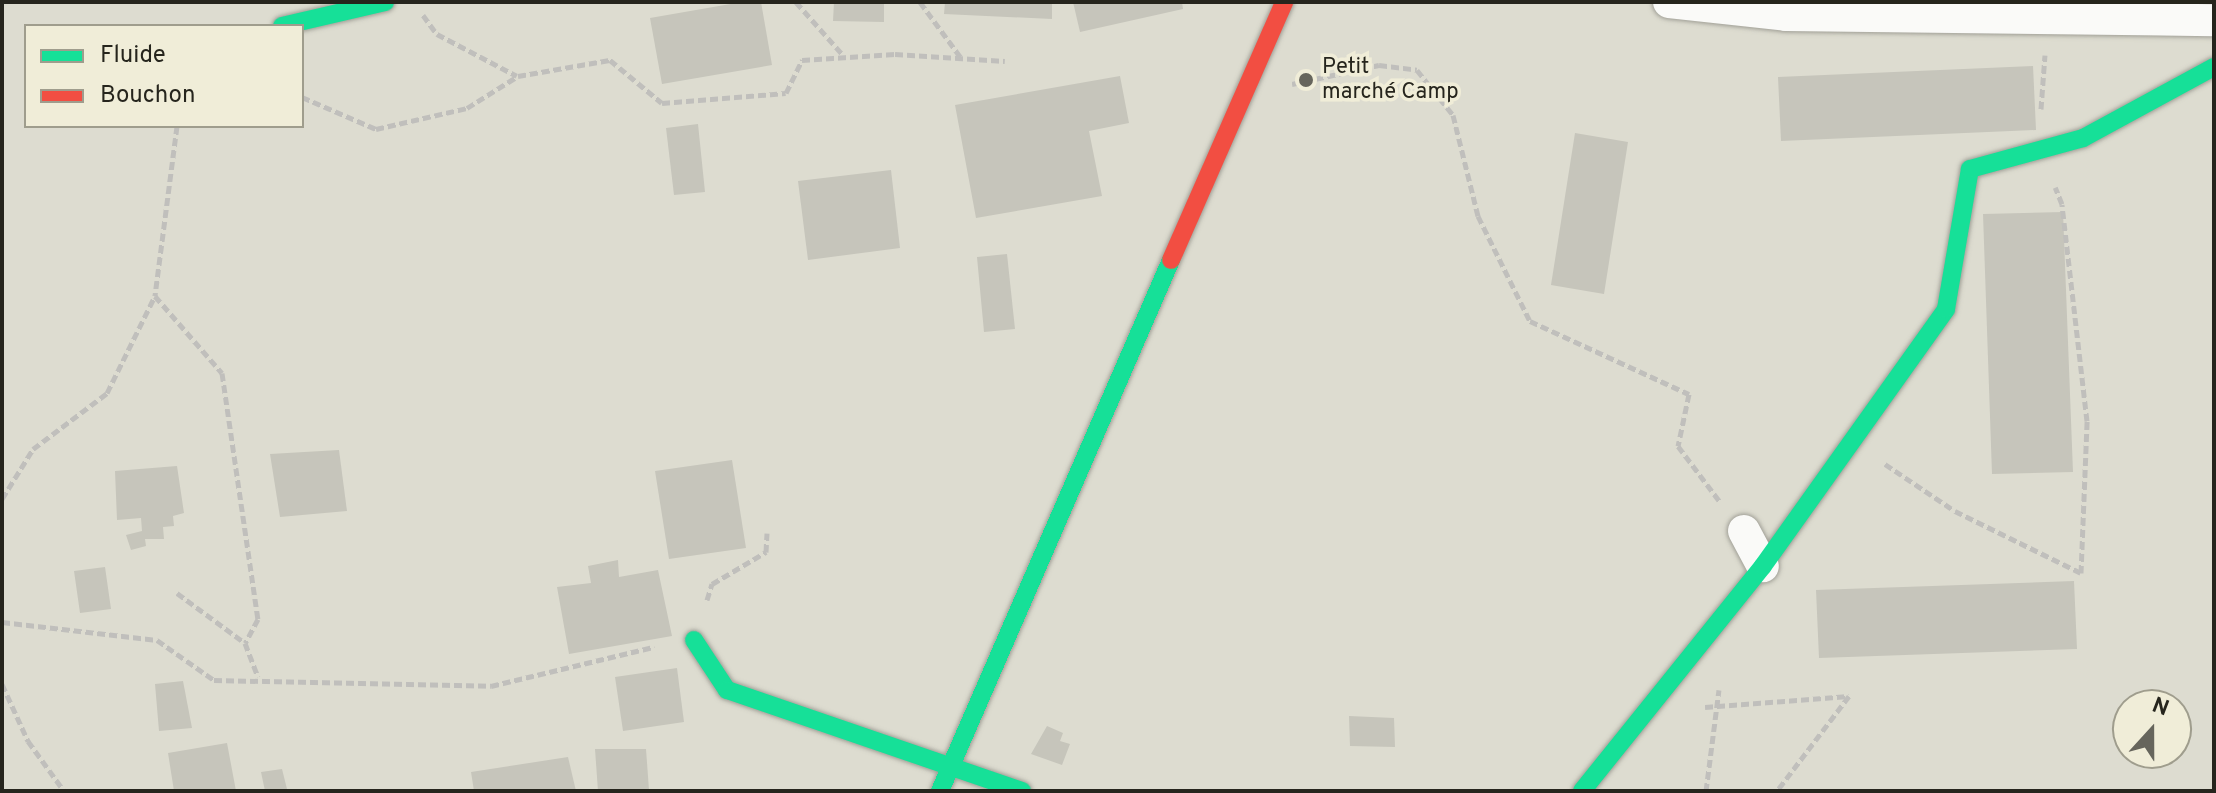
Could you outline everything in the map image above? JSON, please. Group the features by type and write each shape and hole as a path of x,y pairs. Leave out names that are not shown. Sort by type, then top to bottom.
{"main road":[{"path":"291,24 385,2"},
{"path":"940,791 1164,269 1253,82 1284,2"},
{"path":"1582,791 1763,566 1946,309 1970,169 2083,138 2214,67"},
{"path":"694,640 727,690 947,770 1022,791"}],"street":[{"path":"1669,2 1786,15 2214,20"},
{"path":"1744,531 1763,566"}],"path":[{"path":"413,2 437,34 518,76"},
{"path":"796,2 844,57"},
{"path":"920,2 962,59"},
{"path":"929,14 930,2"},
{"path":"1852,442 1955,511 2081,573 2087,421 2062,204 2038,150 2048,19"},
{"path":"304,98 376,129 467,108 518,76 610,60 662,103 786,93 802,60 844,57 1005,61"},
{"path":"1253,82 1302,84 1379,65 1417,70 1453,115 1478,216 1530,321 1689,394 1678,446 1744,531"},
{"path":"2,499 33,449 107,393 155,296 177,128"},
{"path":"155,296 222,373 258,619 245,643"},
{"path":"2,622 157,640 214,680 258,677 491,686 694,640 712,584 766,552 767,533"},
{"path":"177,593 245,643 258,677"},
{"path":"2,684 28,741 64,791"},
{"path":"1716,703 1849,696 1777,791"}],"building":[{"path":"742,2 761,2 772,65 662,84 650,18"},
{"path":"834,2 884,2 884,22 833,21"},
{"path":"945,2 1052,2 1052,19 944,14"},
{"path":"1073,2 1182,2 1183,9 1080,32"},
{"path":"2033,66 2036,130 1781,141 1778,77"},
{"path":"1120,76 1129,123 1089,131 1102,196 976,218 955,105"},
{"path":"698,124 705,192 674,195 666,128"},
{"path":"1575,133 1628,142 1604,294 1551,285"},
{"path":"891,170 900,248 808,260 798,181"},
{"path":"2063,212 2073,472 1992,474 1983,214"},
{"path":"1007,254 1015,329 984,332 977,257"},
{"path":"339,450 347,511 280,517 270,454"},
{"path":"732,460 746,548 669,559 655,471"},
{"path":"177,466 184,513 173,516 174,526 163,527 164,539 145,539 146,546 131,550 126,535 142,531 141,518 117,520 115,471"},
{"path":"618,560 619,577 658,570 672,636 569,654 557,587 591,583 588,566"},
{"path":"105,567 111,609 80,613 74,571"},
{"path":"2074,581 2077,649 1819,658 1816,590"},
{"path":"677,668 684,722 623,731 615,677"},
{"path":"183,681 192,728 159,731 155,684"},
{"path":"1349,716 1394,718 1395,747 1350,746"},
{"path":"1047,726 1063,733 1060,741 1070,744 1062,765 1031,754"},
{"path":"227,743 236,791 174,791 168,753"},
{"path":"595,749 646,749 649,790 598,791"},
{"path":"568,757 576,791 474,791 471,772"},
{"path":"282,769 287,789 265,791 261,772"}],"traffic: fast":[{"path":"291,24 385,2"},
{"path":"1582,791 1763,566 1946,309 1970,169 2083,138 2214,67"},
{"path":"940,791 1171,260"},
{"path":"694,640 727,690 1022,791"}],"traffic: jam":[{"path":"1171,260 1284,2"}],"place":[{"name":"Petit marché Camp","path":"1306,80"}]}
